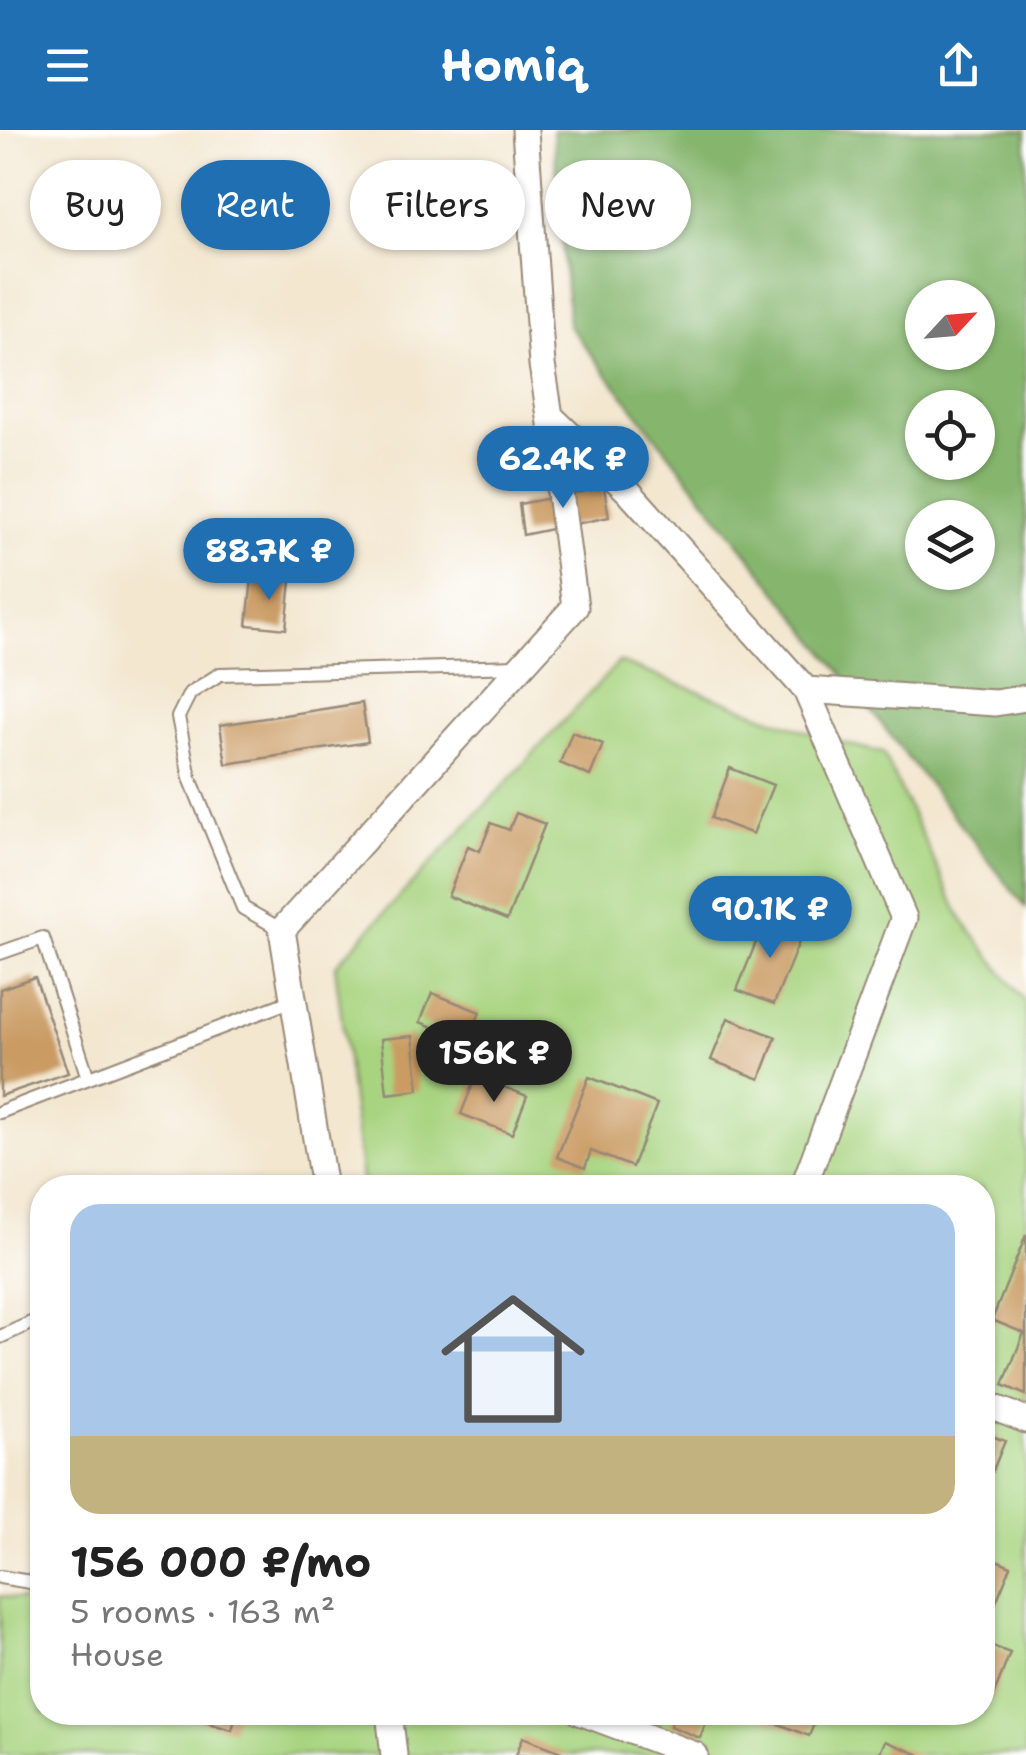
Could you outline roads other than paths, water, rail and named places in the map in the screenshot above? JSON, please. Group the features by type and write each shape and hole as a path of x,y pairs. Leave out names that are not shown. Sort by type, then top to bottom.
{"street":[{"path":"322,1175 282,930 575,607 542,364 524,130"},
{"path":"550,416 628,492 806,690 904,918 808,1175"},
{"path":"806,690 995,703 1026,698"},
{"path":"995,1407 1026,1420"},
{"path":"391,1725 394,1755"},
{"path":"615,1725 695,1755"}],"lane":[{"path":"282,930 243,908 190,778 178,717 190,692 220,674 522,666"},
{"path":"0,953 42,938 88,1078"},
{"path":"0,1112 293,1000"},
{"path":"0,1337 30,1323"},
{"path":"0,1577 30,1582"}]}
